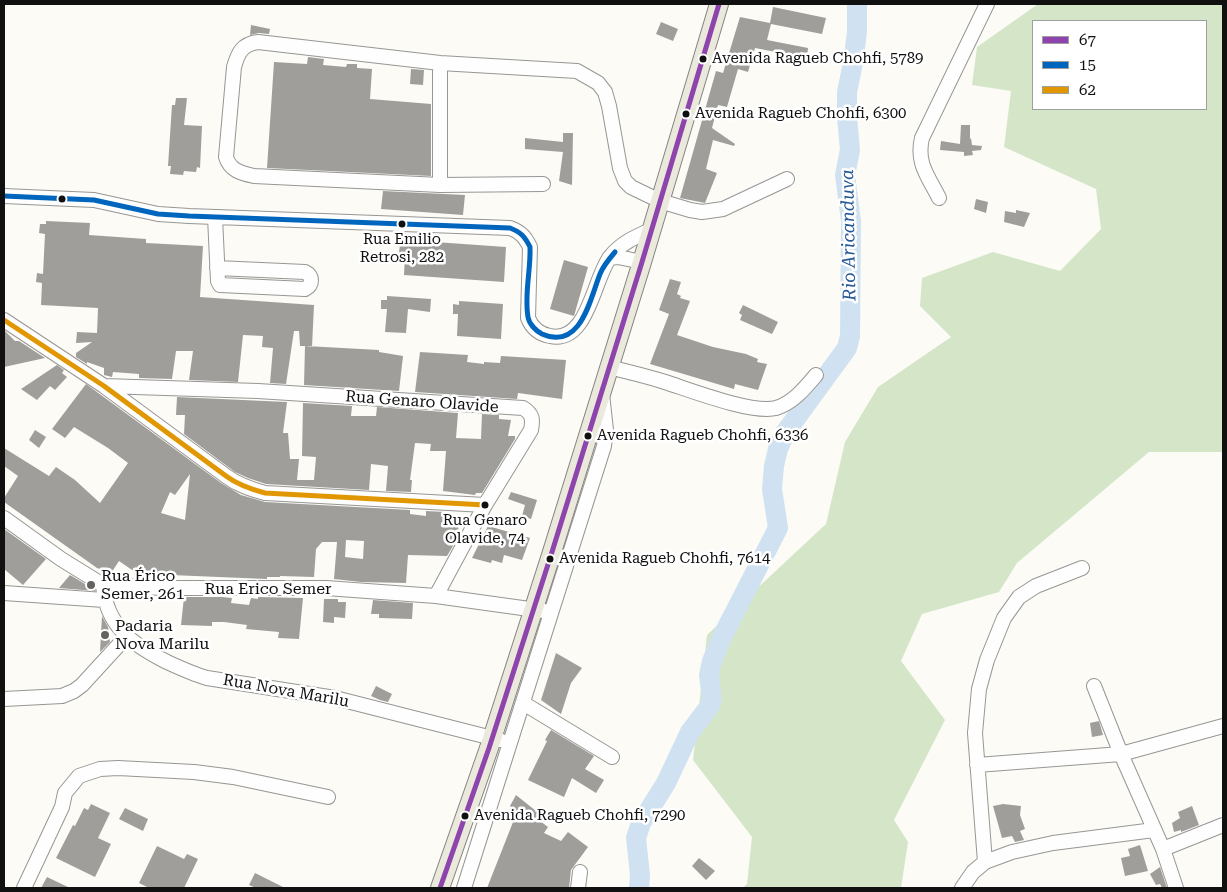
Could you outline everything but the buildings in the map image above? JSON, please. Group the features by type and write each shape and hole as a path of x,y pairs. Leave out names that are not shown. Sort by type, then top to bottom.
{"main road":[{"path":"440,888 492,738 602,391 718,4"}],"street":[{"path":"939,198 920,161 919,151 922,138 986,5"},
{"path":"543,184 440,186 243,174 232,168 226,157 234,66 237,56 249,44 267,43 440,63 577,71 598,83 605,92 610,106 620,168 625,181 631,187 660,201 702,212 723,209 787,179"},
{"path":"440,63 440,186"},
{"path":"4,196 94,200 158,214 510,228 518,231 525,237 530,247 528,318 535,329 552,337 569,335 581,322 600,273 618,247 651,230"},
{"path":"215,217 217,268 220,285 305,289 311,280 310,276 305,272 217,268"},
{"path":"609,258 618,257 642,262"},
{"path":"4,320 104,386 226,476 250,489 265,493 485,506"},
{"path":"609,366 730,402 768,410 783,406 790,401 801,392 816,374"},
{"name":"Rua Genaro Olavide","path":"104,386 258,391 523,408 532,416 531,430 485,506 436,596"},
{"path":"464,888 604,446 606,430 602,391"},
{"name":"Rua Erico Semer","path":"4,518 103,585 162,588 326,588 436,596 551,612"},
{"path":"985,862 975,734 979,689 987,660 1004,618 1019,597 1029,589 1082,568"},
{"name":"Rua Nova Marilu","path":"103,585 104,600 111,616 126,637 149,653 193,674 207,678 335,698 509,743"},
{"path":"4,593 104,600"},
{"path":"4,699 68,695 82,685 126,637"},
{"path":"1094,686 1121,754 1163,849 1176,888"},
{"path":"522,703 612,757"},
{"path":"977,765 1121,754 1223,726"},
{"path":"24,888 62,807 65,793 79,776 84,774 118,768 184,771 226,776 328,797"},
{"path":"1163,849 1223,825"},
{"path":"962,888 973,872 985,862 1012,852 1053,843 1154,830"},
{"path":"578,888 580,872"}],"green space":[{"path":"1038,4 1223,4 1223,452 1149,452 1017,563 999,592 922,614 901,661 945,720 894,820 908,842 901,888 743,888 747,884 752,837 693,760 707,635 826,524 845,442 878,387 951,337 920,306 922,278 993,252 1060,271 1101,229 1096,189 1004,147 1011,91 972,85 977,47"}],"waterway":[{"name":"Rio Aricanduva","path":"639,888 640,875 636,838 641,823 666,783 690,732 709,707 712,700 709,675 712,661 722,637 778,528 772,489 778,449 785,433 847,348 850,336 851,221 845,175 850,150 847,92 857,32 857,4"}],"transit line":[{"name":"67","path":"440,888 489,748 552,552 642,262 719,4"},
{"name":"15","path":"4,196 94,200 158,214 189,216 510,228 522,235 530,247 527,300 529,320 540,333 555,337 566,335 575,329 582,320 601,271 615,252"},
{"name":"62","path":"4,320 104,386 226,476 244,486 265,493 485,505"}],"place":[{"name":"Avenida Ragueb Chohfi, 5789","path":"703,59"},
{"name":"Avenida Ragueb Chohfi, 6300","path":"686,114"},
{"name":"Rua Emilio Retrosi, 282","path":"402,224"},
{"name":"Avenida Ragueb Chohfi, 6336","path":"588,436"},
{"name":"Rua Genaro Olavide, 74","path":"485,505"},
{"name":"Avenida Ragueb Chohfi, 7614","path":"550,559"},
{"name":"Rua Érico Semer, 261","path":"91,585"},
{"name":"Padaria Nova Marilu","path":"105,635"},
{"name":"Avenida Ragueb Chohfi, 7290","path":"465,816"}]}
